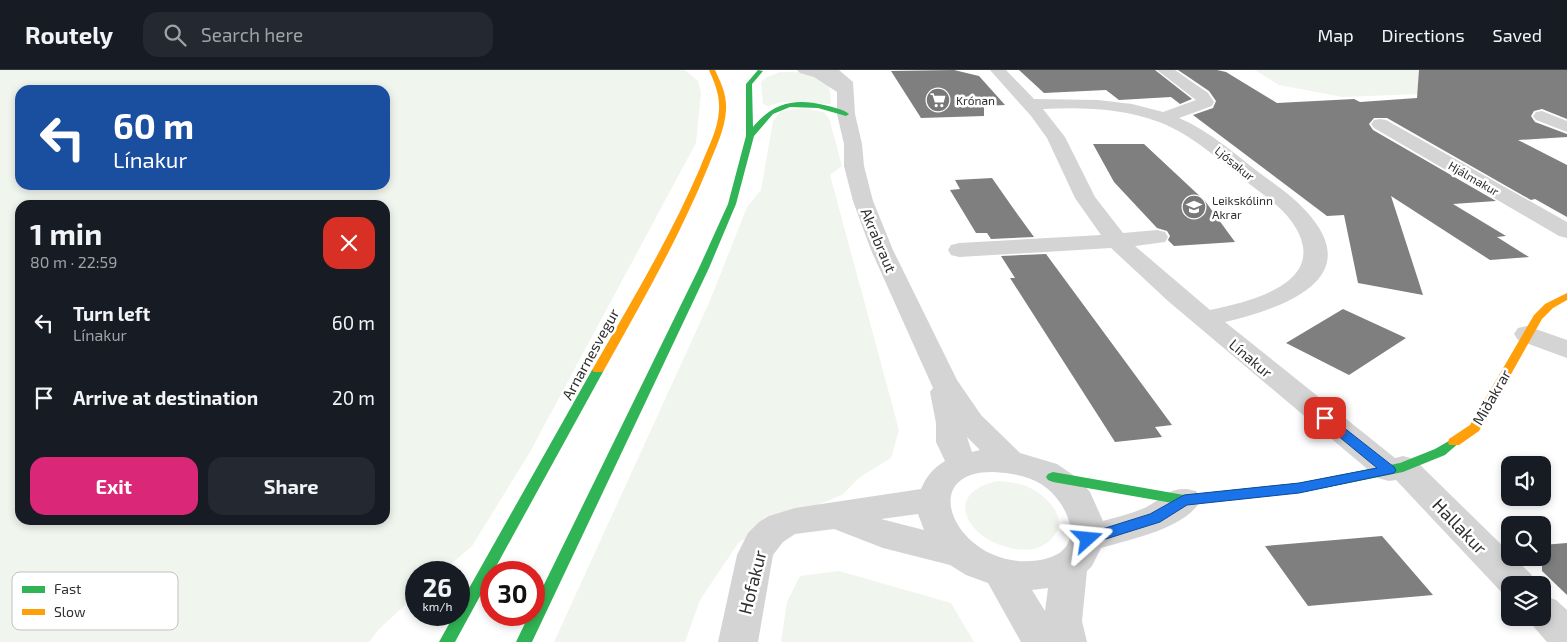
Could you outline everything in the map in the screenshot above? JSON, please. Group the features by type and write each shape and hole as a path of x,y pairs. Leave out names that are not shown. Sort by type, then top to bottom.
{"main road":[{"name":"Arnarnesvegur","path":"447,642 654,269 694,190 711,150 723,106 723,95 712,70"},
{"path":"742,71 766,70"},
{"path":"524,642 704,268 732,204 750,136 750,84 766,70"},
{"path":"750,136 774,111 789,106 820,106 846,114"},
{"name":"Miðakrar","path":"1053,477 1184,500 1299,488 1396,469 1440,452 1475,428 1538,317 1549,306 1567,296"}],"street":[{"path":"805,70 819,74 845,90"},
{"path":"830,70 845,82 845,90"},
{"name":"Línakur","path":"998,70 1056,137 1085,198 1117,241 1204,319 1396,469"},
{"path":"1164,118 1206,102 1202,96 1165,70"},
{"name":"Akrabraut","path":"845,90 846,114 853,144 854,166 863,202 918,330 943,381 970,422 1009,461"},
{"name":"Ljósakur","path":"1029,104 1071,103 1100,105 1164,118 1191,130 1208,142 1282,200 1303,222 1315,244 1316,255 1314,266 1304,282 1293,291 1260,306 1204,319"},
{"path":"1542,116 1567,127"},
{"name":"Hjálmakur","path":"1380,124 1567,231"},
{"path":"959,250 1157,237"},
{"path":"1527,334 1567,350"},
{"name":"Akrabraut","path":"943,381 951,423 952,442 963,466"},
{"path":"1067,642 1063,621 1078,552 1089,522 1082,505 1070,490 1053,477 1032,467 1009,461 984,461 963,466 948,474 938,486 933,500 935,518 944,536 960,553 979,564 1001,572 1026,575 1049,573 1078,552"},
{"name":"Hallakur","path":"1396,469 1509,576"},
{"name":"Hofakur","path":"738,642 755,555 761,543 781,525 795,521 836,516 877,506 933,500"},
{"name":"Miðakrar","path":"1078,552 1155,518 1184,500"},
{"name":"Hofakur","path":"836,516 883,534 960,553"},
{"path":"1001,572 1042,642"},
{"path":"1551,620 1567,636"}],"shaded area":[{"path":"0,70 685,70 698,81 701,93 696,143 530,452 472,546 455,561 405,561 405,605 379,629 369,642 0,642"},
{"path":"1255,70 1493,70 1567,88 1343,97 1279,85"},
{"path":"780,72 807,73 820,77 829,87 831,104 782,102 768,106 763,104 761,82 767,77"},
{"path":"803,108 824,112 829,118 842,166 830,175 899,430 891,458 860,477 842,495 790,516 739,542 700,600 685,642 554,642 709,303 747,207 761,190 773,121 781,111"},
{"path":"998,481 1028,487 1042,496 1054,508 1059,522 1058,530 1049,541 1034,549 1014,549 996,543 981,534 970,523 965,511 968,499 978,488"},
{"path":"839,571 951,603 974,642 781,642 787,602 800,576"}],"building":[{"path":"954,70 979,76 1005,105 984,106 984,116 921,118 891,71"},
{"path":"1019,70 1155,70 1192,99 1180,104 1171,97 1119,100 1106,90 1044,93"},
{"path":"1178,70 1217,70 1226,72 1277,103 1354,99 1360,102 1417,98 1419,70 1567,70 1567,119 1542,109 1534,111 1531,116 1535,122 1567,134 1567,137 1518,140 1567,165 1567,217 1535,199 1531,200 1387,118 1374,118 1369,124 1373,130 1496,201 1453,204 1506,236 1497,237 1529,257 1490,260 1391,196 1423,295 1358,283 1344,215 1327,216 1193,115 1213,108 1216,101 1209,91"},
{"path":"1093,144 1144,144 1205,201 1235,242 1174,246 1168,240 1170,236 1167,231 1157,228 1114,182"},
{"path":"992,178 1034,237 991,239 987,233 976,233 950,190 960,189 955,180"},
{"path":"1046,254 1172,425 1155,427 1162,437 1115,442 1010,278 1015,278 1001,256"},
{"path":"1343,309 1406,338 1349,375 1286,343"},
{"path":"1382,536 1433,595 1308,606 1265,546"},
{"path":"1567,543 1567,595 1551,580 1551,576 1547,576 1542,571 1542,566 1551,566 1551,544"}],"traffic: fast":[{"path":"524,642 704,268 732,204 750,136 749,84 760,71"},
{"path":"750,136 771,113 789,105 808,104 846,114"},
{"path":"447,642 598,370"},
{"path":"1053,477 1184,500 1299,488 1403,467 1440,452 1454,442"}],"traffic: slow":[{"path":"598,370 665,249 690,199 716,139 721,124 723,104 712,70"},
{"path":"1454,442 1475,428 1538,317 1549,306 1567,296"}],"place":[{"name":"Krónan","path":"938,100"},
{"name":"Leikskólinn Akrar","path":"1194,207"}],"route":[{"path":"1088,539 1155,518 1184,500 1299,488 1389,470 1325,418"}]}
